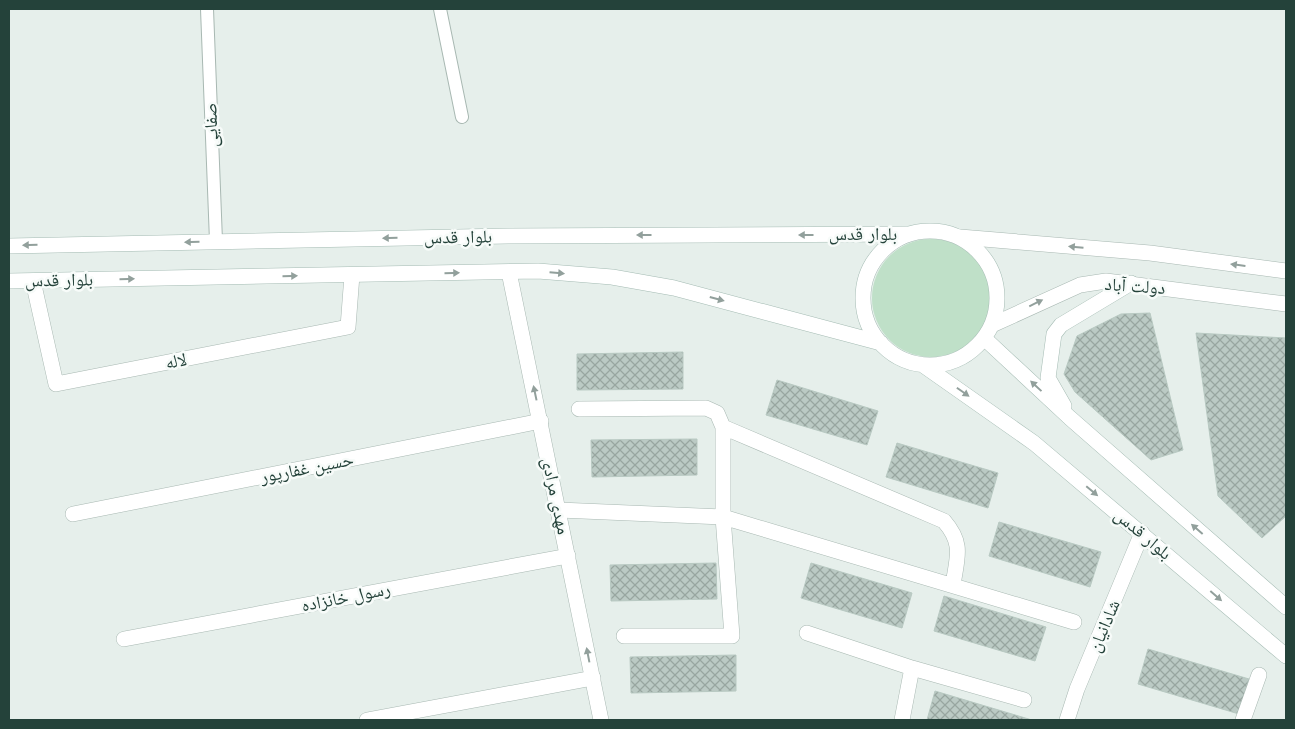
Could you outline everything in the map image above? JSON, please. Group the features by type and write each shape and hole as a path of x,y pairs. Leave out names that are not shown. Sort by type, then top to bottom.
{"street":[{"path":"960,237 975,247 987,261 995,277 997,309 992,325 984,338 972,350 957,359 941,364 923,365 907,361 893,354 880,343 868,325 863,303 865,282 873,261 888,245 907,234 925,230 943,232 960,237 1150,253 1286,271"},
{"name":"بلوار قدس","path":"9,246 508,236 907,234"},
{"name":"بلوار قدس","path":"9,281 538,271 612,277 674,288 880,343"},
{"name":"مهدی مرادی","path":"508,272 541,421 601,720"},
{"name":"لاله","path":"33,281 56,384 348,327 352,275"},
{"name":"دولت آباد","path":"992,325 1080,284 1106,282 1131,283 1286,304"},
{"path":"1070,418 1048,378 1054,334 1061,325 1131,283"},
{"path":"984,338 1070,418 1286,607"},
{"name":"بلوار قدس","path":"923,365 1034,443 1286,656"},
{"path":"579,409 706,408 717,413 723,427 723,517 732,636 624,636"},
{"name":"حسین غفارپور","path":"73,514 541,421"},
{"path":"723,427 944,520 955,533 958,550 953,585"},
{"path":"559,510 723,517 1074,622"},
{"name":"شادانیان","path":"1067,720 1077,689 1142,533"},
{"name":"رسول خانزاده","path":"124,639 568,556"},
{"path":"807,633 912,668 1024,700"},
{"path":"902,720 912,668"},
{"path":"1244,720 1259,675"},
{"path":"367,720 593,678"}],"lane":[{"name":"صفایی","path":"207,9 216,242"},
{"path":"440,9 462,117"}],"green space":[{"path":"931,239 954,243 973,256 986,275 990,298 986,321 973,340 954,353 931,357 908,353 889,340 876,321 872,298 876,275 889,256 908,243"}],"building":[{"path":"1150,313 1183,450 1151,460 1075,392 1064,374 1077,336 1121,314"},
{"path":"1196,333 1286,338 1286,516 1262,538 1218,496"},
{"path":"683,352 683,389 577,390 577,354"},
{"path":"777,380 878,411 867,445 766,415"},
{"path":"697,439 697,475 592,477 591,440"},
{"path":"897,443 998,473 988,508 886,477"},
{"path":"999,522 1101,552 1090,587 989,556"},
{"path":"716,563 717,599 611,601 610,565"},
{"path":"811,563 912,593 902,628 801,598"},
{"path":"944,596 1046,627 1035,661 934,631"},
{"path":"1148,649 1249,679 1239,714 1138,684"},
{"path":"736,655 736,691 631,693 630,657"},
{"path":"935,691 1032,720 927,720"}]}
